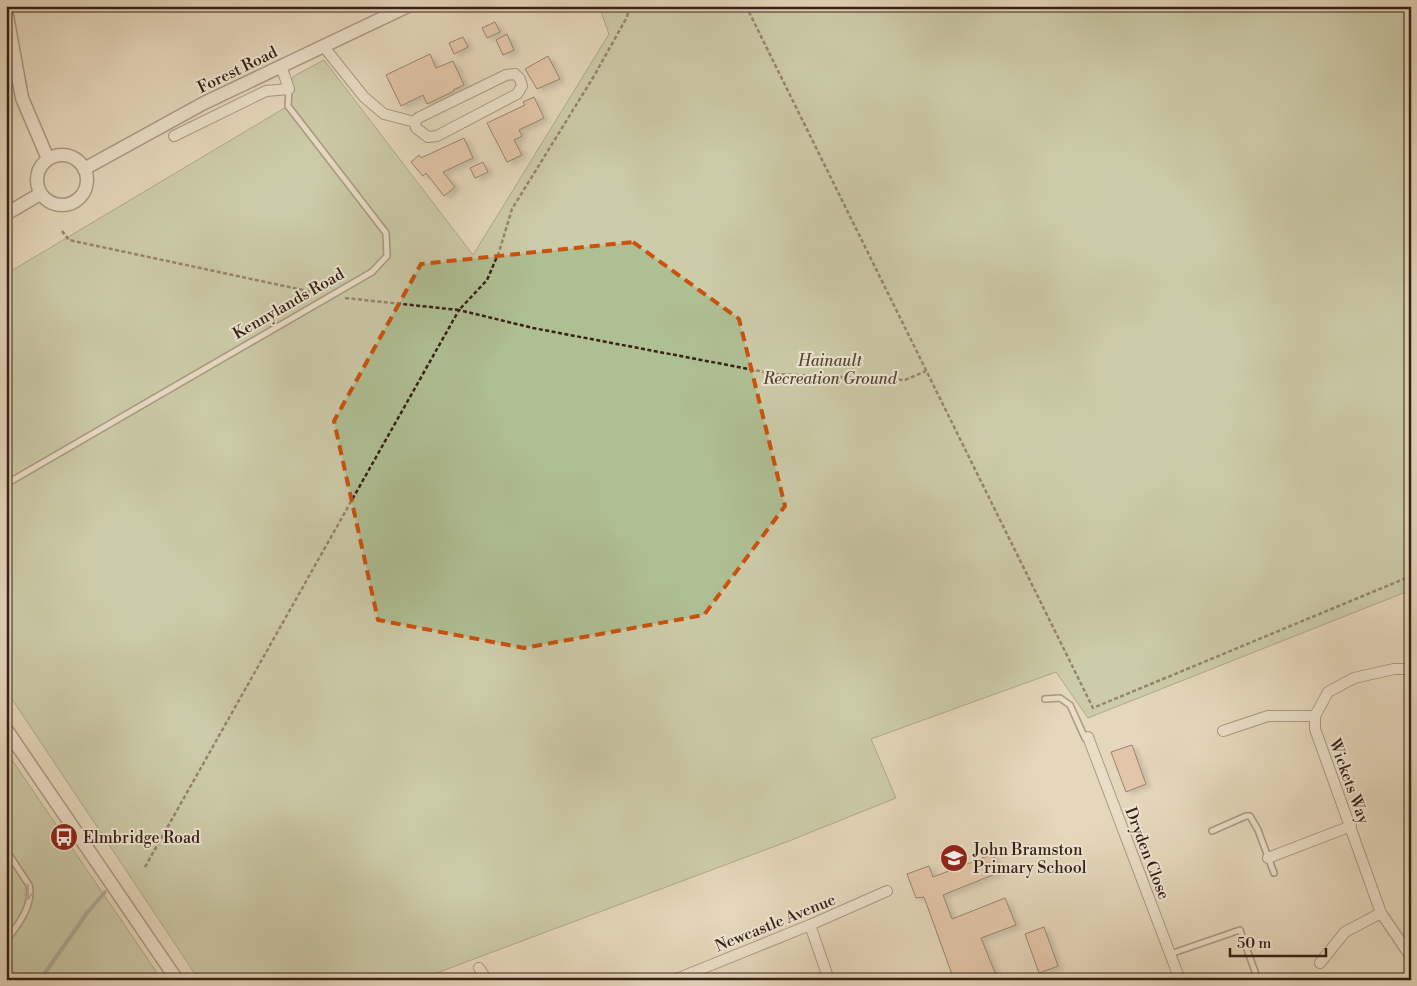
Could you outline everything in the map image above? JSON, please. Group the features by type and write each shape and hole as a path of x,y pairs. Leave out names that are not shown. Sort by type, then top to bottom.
{"street":[{"name":"Forest Road","path":"84,169 204,103 408,6"},
{"path":"6,10 22,98 48,159"},
{"path":"324,47 364,97 384,114 415,122"},
{"name":"Kennylands Road","path":"281,66 289,89"},
{"path":"515,74 520,78 522,86 516,94 437,136 428,137 416,128 415,122 418,118 506,75 515,74"},
{"path":"174,136 266,91 289,89"},
{"path":"66,155 75,159 84,169 87,178 86,187 83,195 75,202 67,206 58,206 50,203 40,194 36,177 39,169 48,159 66,155"},
{"path":"6,214 40,194"},
{"path":"1223,731 1268,716 1315,716 1328,692 1354,678 1394,669 1411,668"},
{"name":"Wickets Way","path":"1315,716 1315,729 1381,914 1409,950"},
{"path":"6,729 176,979"},
{"name":"Dryden Close","path":"1088,737 1180,980"},
{"path":"1268,858 1351,826"},
{"name":"Newcastle Avenue","path":"674,980 887,891"},
{"path":"1320,963 1345,932 1381,914"},
{"path":"810,924 829,980"},
{"path":"479,968 486,980"}],"lane":[{"name":"Kennylands Road","path":"6,484 372,272 387,256 386,233 288,106 289,89"},
{"path":"1045,699 1060,698 1070,705 1085,738 1088,737"},
{"path":"1212,831 1250,816 1256,824 1274,873"},
{"path":"6,850 29,885 30,891 26,907 6,940"},
{"path":"1170,954 1240,930 1258,980"}],"path":[{"path":"746,6 1093,708 1411,576"},
{"path":"145,867 459,310 533,328 775,374 905,380 926,371"},
{"path":"1411,339 1406,341 1411,352"}],"highlighted area":[{"path":"633,242 739,319 785,506 704,615 524,648 378,620 334,421 421,264"}],"green space":[{"name":"Hainault Recreation Ground","path":"599,6 1411,6 1411,590 1088,718 1056,672 871,739 896,798 789,841 418,980 199,980 6,690 6,274 288,106 289,85 294,76 324,60 473,255 609,34"},
{"path":"6,751 162,980 6,980"}],"building":[{"path":"495,22 500,32 487,38 482,28"},
{"path":"507,34 514,50 503,55 496,40"},
{"path":"463,37 468,47 454,54 449,43"},
{"path":"430,54 436,68 453,61 464,85 427,104 423,95 401,106 386,75"},
{"path":"548,56 560,79 537,89 525,69"},
{"path":"534,97 544,118 519,130 522,136 514,140 522,155 507,162 487,123 525,105 523,102"},
{"path":"464,138 473,158 443,172 455,187 444,196 426,173 423,176 411,162 419,155 421,158"},
{"path":"483,162 488,172 475,178 470,168"},
{"path":"1132,745 1146,784 1126,792 1111,752"},
{"path":"993,854 1000,872 943,895 952,919 1005,898 1016,925 981,938 998,980 954,980 924,897 916,898 907,874 929,866 933,877"},
{"path":"1044,927 1058,966 1039,973 1025,934"}],"waterway":[{"path":"40,980 87,913 105,892"}],"place":[{"name":"Elmbridge Road","path":"64,837"},
{"name":"John Bramston Primary School","path":"954,858"}]}
